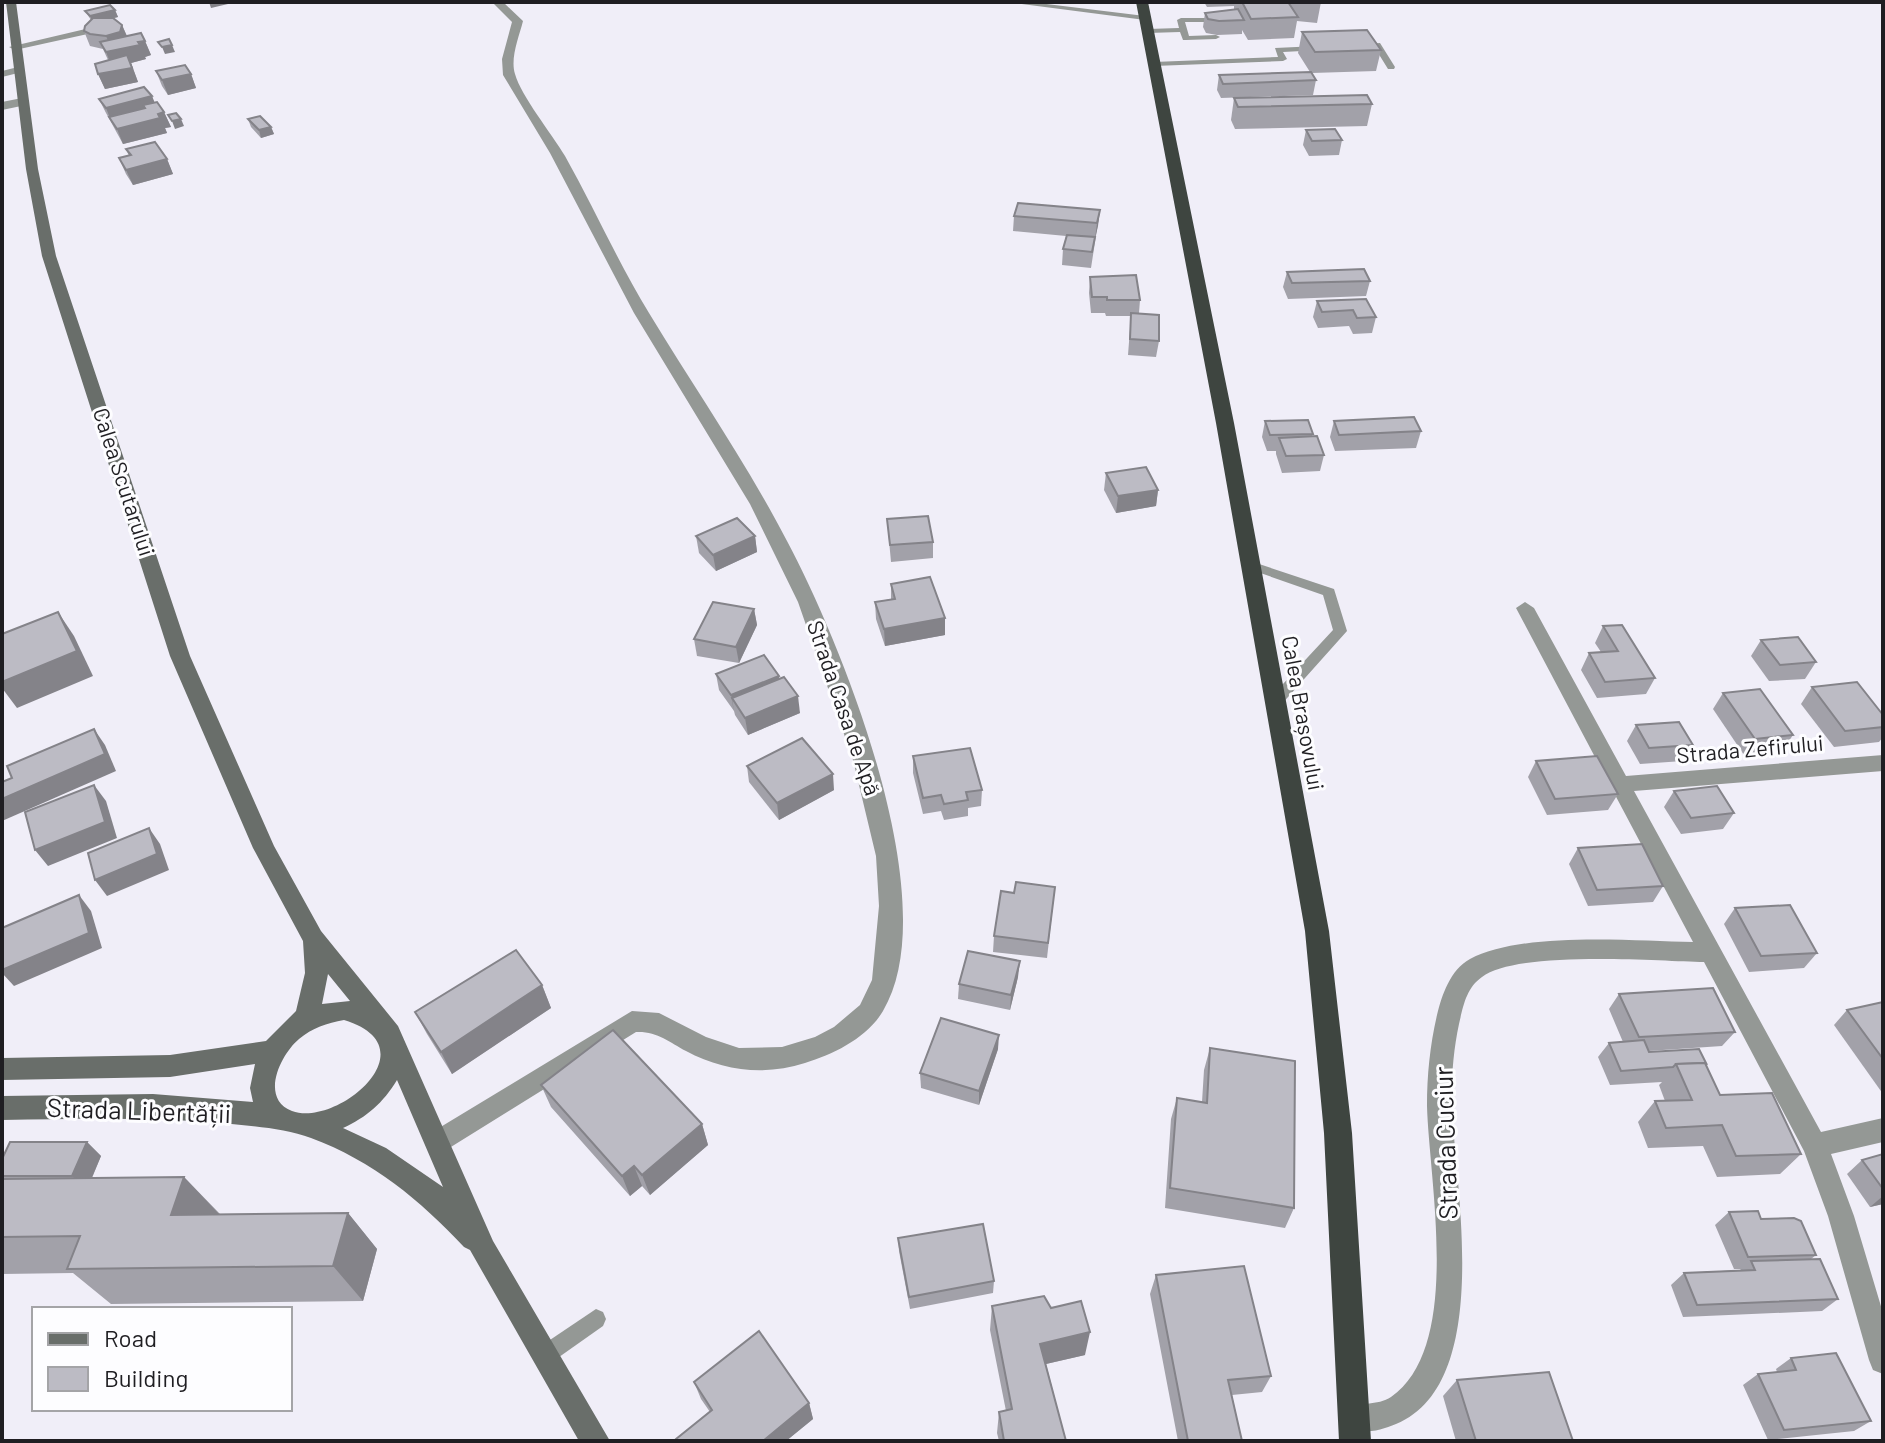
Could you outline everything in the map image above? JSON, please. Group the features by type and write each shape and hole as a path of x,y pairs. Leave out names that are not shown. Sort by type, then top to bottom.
{"highway":[{"name":"Calea Brașovului","path":"1145,17 1250,565 1319,947 1338,1133 1355,1430"}],"main road":[{"name":"Calea Scutarului","path":"11,2 10,72 22,102 49,256 180,656 264,848 313,938 378,1019"},
{"name":"Calea Scutarului","path":"304,1022 316,994 320,971 313,938"},
{"path":"484,1250 434,1196 377,1157 313,1126 294,1124 277,1116 266,1104 261,1087 263,1069 272,1051 304,1022 344,1010 378,1019 389,1030 484,1250 595,1441"},
{"path":"313,1126 344,1117 372,1098 385,1081 394,1046"},
{"name":"Strada Libertății","path":"3,1070 170,1066 272,1051"},
{"name":"Strada Libertății","path":"2,1108 153,1106 277,1116"}],"street":[{"name":"Strada Casa de Apă","path":"438,1143 632,1022 654,1021 698,1046 758,1062 780,1060 823,1044 861,1021 875,1007 883,986 890,918 885,836 844,699 799,581 692,393 619,275 561,161 509,75 508,59 518,21 497,2"},
{"path":"11,51 115,25"},
{"path":"2,106 22,102"},
{"path":"1525,608 1815,1146 1841,1216 1883,1360"},
{"name":"Strada Zefirului","path":"1622,784 1883,763"},
{"name":"Strada Cuciur","path":"1355,1430 1403,1406 1423,1386 1436,1360 1446,1314 1450,1253 1440,1109 1441,1058 1453,998 1467,973 1496,958 1529,954 1711,952"},
{"path":"1815,1146 1883,1130"}],"lane":[{"path":"1011,2 1145,17 1183,30"},
{"path":"1209,20 1181,20 1186,38 1216,37"},
{"path":"1349,47 1377,45 1391,67"},
{"path":"1154,64 1283,59 1278,50 1335,47"},
{"path":"1250,565 1329,592 1340,631 1275,702"},
{"path":"545,1355 596,1319"}],"building":[{"path":"1242,2 1288,2 1298,17 1251,19"},
{"path":"110,5 115,10 90,16 85,11"},
{"path":"1238,9 1244,20 1219,21 1208,19 1205,13"},
{"path":"93,18 113,18 122,25 120,32 106,36 84,31"},
{"path":"1367,30 1381,50 1315,52 1302,32"},
{"path":"141,33 145,41 138,42 140,45 106,52 100,42"},
{"path":"169,39 172,45 162,47 158,42"},
{"path":"127,55 132,68 98,74 95,64"},
{"path":"185,65 191,74 162,80 156,71"},
{"path":"1311,72 1316,80 1223,84 1219,75"},
{"path":"144,87 152,96 106,108 99,99"},
{"path":"1367,95 1372,104 1238,107 1234,98"},
{"path":"157,102 164,112 158,114 160,118 117,129 109,117 145,108 143,105"},
{"path":"176,113 181,119 172,121 168,115"},
{"path":"260,116 271,127 259,130 248,119"},
{"path":"1335,129 1342,140 1312,141 1306,130"},
{"path":"155,142 167,159 126,170 119,158 131,155 126,149"},
{"path":"1018,203 1100,210 1097,223 1014,216"},
{"path":"1067,235 1095,237 1092,252 1063,249"},
{"path":"1364,269 1370,281 1292,283 1287,272"},
{"path":"1136,275 1140,300 1092,297 1090,277"},
{"path":"1366,299 1376,317 1357,318 1353,310 1322,312 1317,301"},
{"path":"1131,313 1159,315 1159,341 1130,339"},
{"path":"1414,417 1421,431 1339,435 1334,421"},
{"path":"1308,420 1313,434 1270,435 1265,421"},
{"path":"1317,436 1324,455 1286,456 1279,438"},
{"path":"1146,467 1158,490 1118,496 1106,473"},
{"path":"928,516 933,542 890,545 887,519"},
{"path":"737,518 755,536 713,555 696,536"},
{"path":"930,577 945,618 884,629 875,602 895,599 891,584"},
{"path":"713,602 754,609 736,647 694,639"},
{"path":"58,612 77,651 2,682 2,634"},
{"path":"1622,625 1655,678 1605,682 1589,653 1618,651 1603,626"},
{"path":"1798,637 1816,662 1780,665 1761,640"},
{"path":"764,655 779,676 731,695 716,674"},
{"path":"784,677 798,696 745,718 732,698"},
{"path":"1857,682 1883,715 1883,727 1845,731 1812,687"},
{"path":"1760,689 1793,735 1755,739 1723,693"},
{"path":"1679,722 1693,745 1649,748 1636,725"},
{"path":"94,729 105,754 2,799 2,782 12,778 7,766"},
{"path":"802,738 833,774 777,803 747,766"},
{"path":"970,748 982,790 966,792 968,800 944,804 941,795 923,798 913,756"},
{"path":"1597,756 1618,794 1555,799 1536,761"},
{"path":"94,785 105,822 35,850 25,812"},
{"path":"1717,786 1734,813 1691,818 1674,791"},
{"path":"149,828 157,854 95,880 88,853"},
{"path":"1642,844 1663,886 1597,890 1578,848"},
{"path":"1016,882 1055,887 1048,943 994,936 1001,891 1014,893"},
{"path":"79,895 89,933 2,970 2,928"},
{"path":"1790,905 1817,953 1761,956 1735,908"},
{"path":"516,950 542,985 441,1052 415,1012"},
{"path":"968,951 1020,961 1011,995 959,984"},
{"path":"1713,988 1735,1032 1639,1037 1619,994"},
{"path":"1883,1002 1883,1059 1847,1010"},
{"path":"941,1018 999,1035 979,1091 920,1073"},
{"path":"613,1030 702,1124 642,1175 634,1166 622,1176 541,1085"},
{"path":"1644,1040 1649,1052 1699,1049 1707,1065 1676,1064 1673,1067 1621,1071 1609,1043"},
{"path":"1210,1048 1295,1061 1294,1208 1170,1188 1177,1098 1207,1103"},
{"path":"1705,1063 1720,1095 1772,1093 1801,1154 1736,1156 1722,1125 1666,1128 1655,1101 1692,1100 1676,1064"},
{"path":"10,1142 87,1142 72,1176 2,1176 2,1159"},
{"path":"1883,1154 1883,1189 1862,1160"},
{"path":"184,1177 171,1215 348,1213 333,1266 67,1269 80,1236 2,1237 2,1179"},
{"path":"1758,1211 1761,1219 1794,1218 1801,1221 1816,1255 1748,1257 1729,1212"},
{"path":"983,1224 994,1281 909,1297 898,1238"},
{"path":"1820,1259 1838,1299 1697,1305 1684,1273 1755,1270 1751,1261"},
{"path":"1244,1266 1271,1376 1228,1380 1242,1441 1188,1441 1156,1275"},
{"path":"1044,1296 1051,1308 1081,1301 1090,1332 1040,1344 1066,1441 1004,1441 999,1412 1012,1409 992,1306"},
{"path":"759,1331 809,1403 763,1441 677,1441 712,1410 694,1382"},
{"path":"1836,1353 1871,1421 1784,1430 1758,1374 1796,1370 1791,1358"},
{"path":"1549,1372 1573,1441 1476,1441 1457,1380"}]}
